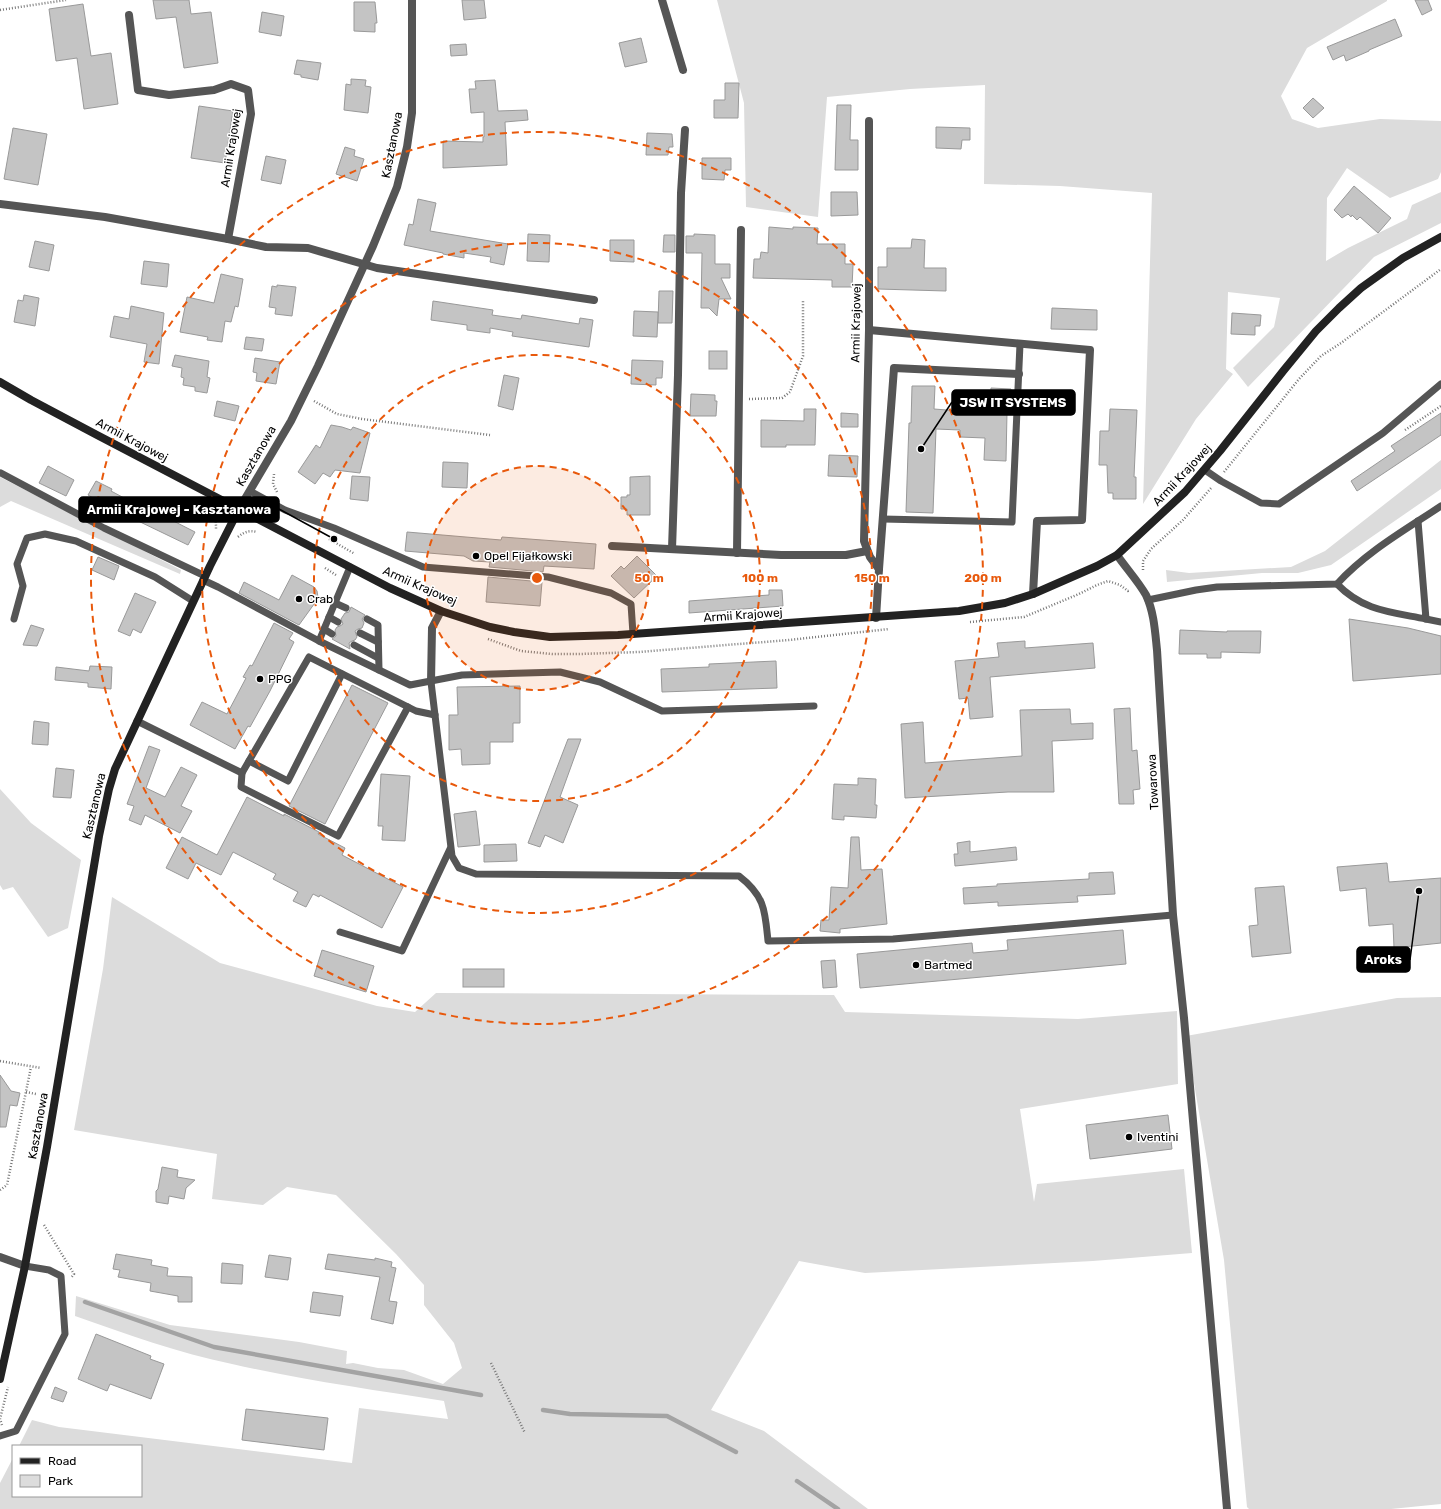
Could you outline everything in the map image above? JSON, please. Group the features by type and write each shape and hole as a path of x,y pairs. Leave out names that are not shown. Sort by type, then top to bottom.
{"street":[{"name":"Kasztanowa","path":"0,1379 25,1266 48,1139 103,811 115,769 204,578 240,509 291,421 318,366 364,265 397,187 407,147 412,113 412,0"},
{"path":"662,0 683,70"},
{"name":"Armii Krajowej","path":"129,15 138,90 169,94 214,90 231,84 248,90 250,114 228,238"},
{"name":"Armii Krajowej","path":"869,121 869,330 864,541 870,558 879,569"},
{"path":"672,549 685,130"},
{"path":"0,204 105,217 228,238 266,247 308,248 377,268 594,300"},
{"path":"737,552 741,230"},
{"name":"Armii Krajowej","path":"0,382 31,400 390,588 441,611 490,627 550,637 633,634 959,611 1005,603 1033,594 1097,566 1117,554 1185,492 1205,470 1316,331 1339,308 1360,288 1404,258 1441,237"},
{"path":"869,330 1090,350 1082,520 1037,521 1033,594"},
{"path":"876,618 894,368 1019,374"},
{"path":"612,546 824,555 846,554 867,550"},
{"name":"Towarowa","path":"1117,554 1143,590 1148,600 1154,620 1173,915 1184,1018 1227,1509"},
{"path":"431,682 432,628 441,611"},
{"path":"0,1257 25,1266"}],"lane":[{"path":"883,519 1012,522 1020,344"},
{"path":"1205,470 1261,503 1278,504 1383,433 1441,384"},
{"path":"1,473 104,528 204,578 319,641 410,685 462,675 560,672 600,682 662,711 814,706"},
{"path":"250,491 285,510 334,528 423,567 548,577 611,593 631,604 633,634"},
{"path":"1148,600 1217,587 1337,584 1364,558 1441,506"},
{"path":"1418,522 1426,619"},
{"path":"14,619 23,586 17,564 27,538 45,534 76,541 155,577 193,601"},
{"path":"319,641 350,567"},
{"path":"1337,584 1346,594 1360,603 1382,611 1441,622"},
{"path":"335,603 346,608"},
{"path":"329,617 338,622"},
{"path":"367,619 378,625 378,670"},
{"path":"324,630 332,634"},
{"path":"360,633 378,642"},
{"path":"354,645 378,658"},
{"path":"408,707 338,836 241,787 242,773 309,657 416,711 435,715"},
{"path":"249,761 288,781 342,674"},
{"path":"431,682 452,856 459,868 476,874 739,876 751,885 762,900 768,942 893,939 1173,915"},
{"path":"137,721 242,773"},
{"path":"340,932 402,951 451,847"},
{"path":"0,1436 16,1430 65,1334 61,1276 49,1270 25,1266"}],"path":[{"path":"0,10 66,0"},
{"path":"1145,574 1142,570 1143,561 1151,549 1183,520 1219,479 1298,379 1321,356 1342,343 1441,269"},
{"path":"739,399 782,398 790,392 803,356 803,300"},
{"path":"314,401 336,414 362,419 490,435"},
{"path":"1401,433 1441,406"},
{"path":"235,540 242,534 250,531 259,533"},
{"path":"324,536 355,554"},
{"path":"0,1061 41,1068"},
{"path":"0,1190 7,1185 31,1067"},
{"path":"26,1092 36,1094"},
{"path":"43,1222 74,1274"},
{"path":"491,1363 525,1433"}],"green space":[{"path":"717,0 1387,0 1307,48 1281,96 1292,119 1318,128 1380,119 1441,121 1441,172 1438,179 1390,198 1347,168 1327,198 1326,261 1348,248 1407,219 1412,205 1441,192 1441,223 1374,257 1248,387 1233,368 1274,327 1280,298 1228,292 1226,369 1233,374 1196,419 1143,504 1152,193 1060,186 984,184 985,85 910,89 827,97 818,217 746,207 744,103"},
{"path":"1441,460 1441,489 1331,565 1298,573 1262,573 1167,582 1166,570 1189,573 1291,567 1325,551"},
{"path":"0,477 181,570 180,574 11,501 0,507"},
{"path":"0,789 31,823 81,860 68,928 48,937 13,887 3,890 0,885"},
{"path":"112,897 220,963 377,1006 415,1012 436,993 834,995 845,1012 1078,1019 1177,1011 1178,1084 1020,1109 1034,1202 1037,1184 1184,1169 1192,1253 1093,1261 865,1273 799,1261 711,1410 764,1431 868,1509 0,1509 0,1483 12,1460 12,1497 142,1497 142,1445 20,1445 32,1420 59,1427 352,1463 359,1408 448,1419 444,1401 258,1370 172,1349 75,1316 76,1296 170,1325 299,1342 347,1351 346,1364 353,1363 378,1368 404,1370 443,1384 462,1368 454,1343 424,1305 424,1285 396,1254 336,1195 287,1187 263,1205 212,1199 217,1154 74,1130 103,969"},
{"path":"1441,997 1441,1504 1391,1509 1249,1509 1247,1507 1224,1260 1186,1036 1397,998"}],"building":[{"path":"153,0 189,0 191,14 211,12 218,63 184,68 176,17 156,19"},
{"path":"462,0 484,0 486,18 464,20"},
{"path":"1415,0 1428,0 1432,10 1422,15"},
{"path":"354,2 375,2 377,23 375,23 375,32 354,31"},
{"path":"83,4 91,56 111,53 118,104 84,109 77,58 56,61 49,9"},
{"path":"262,12 284,16 281,36 259,32"},
{"path":"1395,19 1402,36 1346,61 1344,55 1333,60 1327,47"},
{"path":"641,38 647,62 625,67 619,43"},
{"path":"466,44 467,55 451,56 450,45"},
{"path":"297,60 321,63 318,80 301,77 301,75 294,74"},
{"path":"351,79 366,80 365,86 371,87 368,113 344,110 346,84 351,85"},
{"path":"495,80 498,111 527,110 528,120 505,122 507,165 443,168 443,141 483,142 484,112 471,113 469,89 476,89 475,81"},
{"path":"725,83 739,83 738,118 714,118 714,100 725,100"},
{"path":"1313,98 1324,108 1313,118 1303,108"},
{"path":"837,105 851,105 850,140 858,140 858,170 835,170"},
{"path":"199,106 233,111 225,163 191,158"},
{"path":"936,127 970,128 970,140 962,140 961,149 936,148"},
{"path":"13,128 47,134 38,185 4,179"},
{"path":"647,133 672,134 673,147 669,147 668,155 646,155"},
{"path":"345,147 355,150 354,156 364,159 357,181 336,174"},
{"path":"266,156 286,160 281,184 261,180"},
{"path":"702,158 731,158 731,170 725,170 724,180 702,179"},
{"path":"1354,186 1391,218 1378,233 1360,217 1357,220 1352,215 1351,217 1348,214 1342,218 1334,210"},
{"path":"831,192 857,192 858,215 831,216"},
{"path":"418,199 436,203 430,231 508,244 504,265 490,262 491,257 464,253 464,258 404,245 409,224 413,225"},
{"path":"769,227 793,229 793,227 818,228 817,244 845,244 845,264 853,264 852,287 832,287 832,280 753,278 754,259 760,259 761,252 768,253"},
{"path":"528,234 550,235 549,262 527,261"},
{"path":"694,234 715,235 715,264 730,264 730,278 721,278 731,299 719,299 717,316 709,308 701,308 702,253 686,253 686,236 694,236"},
{"path":"664,235 675,235 675,252 663,252"},
{"path":"912,239 925,240 924,268 946,268 946,291 878,289 878,267 887,267 887,248 911,248"},
{"path":"610,240 634,240 634,262 610,261"},
{"path":"35,241 54,245 49,271 29,267"},
{"path":"144,261 169,264 167,287 141,284"},
{"path":"221,274 243,279 238,307 235,306 231,322 225,321 222,342 207,340 208,337 180,332 187,297 214,303"},
{"path":"277,285 296,287 292,316 275,314 276,308 269,307 272,286 277,287"},
{"path":"659,291 673,291 672,323 658,323"},
{"path":"24,295 39,298 35,326 14,322 18,300 23,301"},
{"path":"433,301 493,310 492,315 521,319 522,315 579,324 580,318 593,320 589,347 512,336 513,332 490,328 490,333 467,330 467,325 431,320"},
{"path":"131,306 164,313 159,364 144,362 147,344 110,337 114,316 129,319"},
{"path":"1052,308 1097,310 1097,330 1051,329"},
{"path":"634,311 658,312 657,337 633,336"},
{"path":"1232,313 1261,315 1260,326 1255,326 1255,335 1231,334"},
{"path":"246,337 264,339 262,351 244,349"},
{"path":"709,351 727,351 727,369 709,369"},
{"path":"175,355 209,361 207,377 210,378 207,393 195,391 195,387 183,385 184,378 181,377 182,368 172,366"},
{"path":"255,358 280,362 276,384 256,381 257,373 253,372"},
{"path":"632,360 663,361 662,378 656,378 656,385 631,384"},
{"path":"504,375 519,378 513,410 498,406"},
{"path":"912,386 935,386 934,409 960,411 990,411 991,388 1011,389 1011,412 1007,412 1006,461 984,460 985,438 960,437 960,430 936,429 933,513 906,512 909,423 911,423"},
{"path":"691,394 715,395 715,401 717,401 716,416 690,416"},
{"path":"217,401 239,406 235,421 214,416"},
{"path":"804,409 816,409 815,445 761,447 761,420 804,421"},
{"path":"1110,409 1137,410 1134,477 1136,477 1136,499 1113,499 1113,493 1108,493 1107,465 1099,465 1100,431 1109,431"},
{"path":"841,413 858,414 858,427 841,427"},
{"path":"1441,413 1441,435 1357,491 1351,481 1395,451 1391,446"},
{"path":"331,425 351,430 353,427 370,433 360,473 335,470 330,477 323,473 315,484 298,472 316,445 320,448"},
{"path":"829,455 858,456 857,477 828,476"},
{"path":"443,462 468,463 467,488 442,487"},
{"path":"48,466 74,480 66,496 39,483"},
{"path":"352,476 370,477 368,501 350,499"},
{"path":"650,476 650,515 627,515 627,509 621,509 621,497 627,497 627,495 630,495 630,477"},
{"path":"96,481 141,507 142,505 195,532 188,545 134,519 134,521 88,495"},
{"path":"407,532 501,540 502,537 596,544 594,569 544,566 543,572 489,567 490,562 473,561 464,556 405,551"},
{"path":"637,556 657,576 634,598 611,576 621,566 624,569"},
{"path":"98,557 119,566 114,580 92,570"},
{"name":"Crab","path":"292,575 314,587 317,591 318,597 299,625 239,593 244,582 279,600"},
{"path":"488,577 542,582 540,606 486,602"},
{"path":"769,590 782,590 783,606 689,613 689,601 769,595"},
{"path":"135,593 156,602 141,633 133,629 130,636 118,631"},
{"path":"351,607 365,615 362,619 364,623 362,628 355,631 357,637 349,643 350,649 332,639 336,636 335,630 337,627 343,624 341,619 345,613 349,612"},
{"path":"1349,619 1408,628 1441,636 1441,674 1353,681"},
{"name":"PPG","path":"274,623 293,633 289,639 294,642 270,691 250,727 248,726 235,749 190,725 202,702 227,714 246,678 243,677 250,665 252,666"},
{"path":"31,625 44,629 37,646 23,645"},
{"path":"1180,630 1227,632 1261,631 1260,653 1221,652 1221,658 1207,658 1207,654 1179,654"},
{"path":"1025,641 1025,648 1093,643 1095,668 990,677 993,717 970,719 968,698 959,699 955,661 999,657 997,643"},
{"path":"776,661 777,688 662,692 661,669 709,667 709,664"},
{"path":"90,666 112,667 111,689 88,687 88,683 55,680 56,667 89,671"},
{"path":"352,685 388,703 325,824 289,806"},
{"path":"520,686 520,723 513,723 513,742 490,742 490,764 462,765 461,749 449,750 449,715 458,715 457,687"},
{"path":"1130,708 1132,751 1137,750 1140,789 1133,790 1134,804 1119,804 1114,709"},
{"path":"1070,709 1071,724 1093,723 1093,739 1052,741 1054,792 1008,792 905,798 901,724 923,722 925,763 1022,756 1020,710"},
{"path":"34,721 49,723 48,745 32,744"},
{"path":"568,739 581,739 560,797 578,805 563,843 545,835 540,847 528,843"},
{"path":"149,746 160,750 146,788 165,797 181,767 197,775 181,806 192,811 180,833 145,815 141,825 129,820 134,806 127,804"},
{"path":"56,768 74,770 71,798 53,797"},
{"path":"381,774 410,776 405,841 382,840 383,826 378,826"},
{"path":"858,778 876,779 876,818 844,816 844,820 832,819 834,784 858,785"},
{"path":"247,797 319,832 318,834 345,848 342,855 403,887 382,928 320,895 319,897 313,894 306,907 293,901 298,892 273,879 276,874 233,852 221,875 196,863 188,879 166,868 182,837 217,855"},
{"path":"476,811 480,845 458,847 454,814"},
{"path":"851,837 859,837 861,870 882,869 887,924 840,929 840,933 820,931 821,920 829,920 831,887 848,888"},
{"path":"970,841 970,852 1016,847 1017,860 955,866 954,854 958,854 957,843"},
{"path":"516,844 517,861 484,862 484,845"},
{"path":"1387,863 1389,882 1441,878 1441,943 1394,948 1393,924 1369,926 1366,888 1340,891 1337,867"},
{"path":"1113,872 1115,894 1077,896 1078,902 998,906 998,902 964,904 963,888 997,886 997,884 1089,879 1089,873"},
{"path":"1284,886 1291,953 1252,957 1249,926 1258,925 1255,888"},
{"path":"1123,930 1126,964 860,988 857,954 972,943 973,953 1008,950 1007,940"},
{"path":"322,950 374,966 366,992 314,976"},
{"path":"835,960 837,987 823,988 821,961"},
{"path":"463,969 504,969 504,987 463,987"},
{"path":"0,1075 11,1091 20,1093 17,1106 10,1105 6,1127 0,1127"},
{"name":"Iventini","path":"1168,1115 1172,1149 1090,1159 1086,1125"},
{"path":"162,1167 178,1170 177,1177 195,1180 186,1188 184,1199 169,1196 168,1204 156,1202 156,1191 158,1189"},
{"path":"116,1254 152,1260 151,1265 168,1268 167,1276 192,1277 192,1302 178,1302 178,1296 150,1291 151,1283 118,1277 120,1270 113,1269"},
{"path":"328,1254 375,1260 375,1258 392,1262 391,1267 396,1268 389,1301 397,1302 393,1324 371,1319 380,1277 325,1269"},
{"path":"269,1255 291,1258 288,1280 265,1277"},
{"path":"222,1263 243,1265 242,1284 221,1283"},
{"path":"313,1292 343,1296 340,1316 310,1312"},
{"path":"96,1334 151,1356 150,1359 164,1364 151,1399 110,1384 107,1391 78,1379"},
{"path":"55,1387 67,1392 63,1402 51,1398"},
{"path":"246,1409 328,1418 324,1450 242,1440"}],"waterway":[{"path":"85,1302 214,1347 481,1395"},
{"path":"543,1410 570,1414 667,1416 736,1452"},
{"path":"797,1481 838,1509"}],"place":[{"name":"JSW IT SYSTEMS","path":"921,449"},
{"name":"Armii Krajowej - Kasztanowa","path":"334,539"},
{"name":"Opel Fijałkowski","path":"476,556"},
{"name":"Crab","path":"299,599"},
{"name":"PPG","path":"260,679"},
{"name":"Aroks","path":"1419,891"},
{"name":"Bartmed","path":"916,965"},
{"name":"Iventini","path":"1129,1137"}]}
